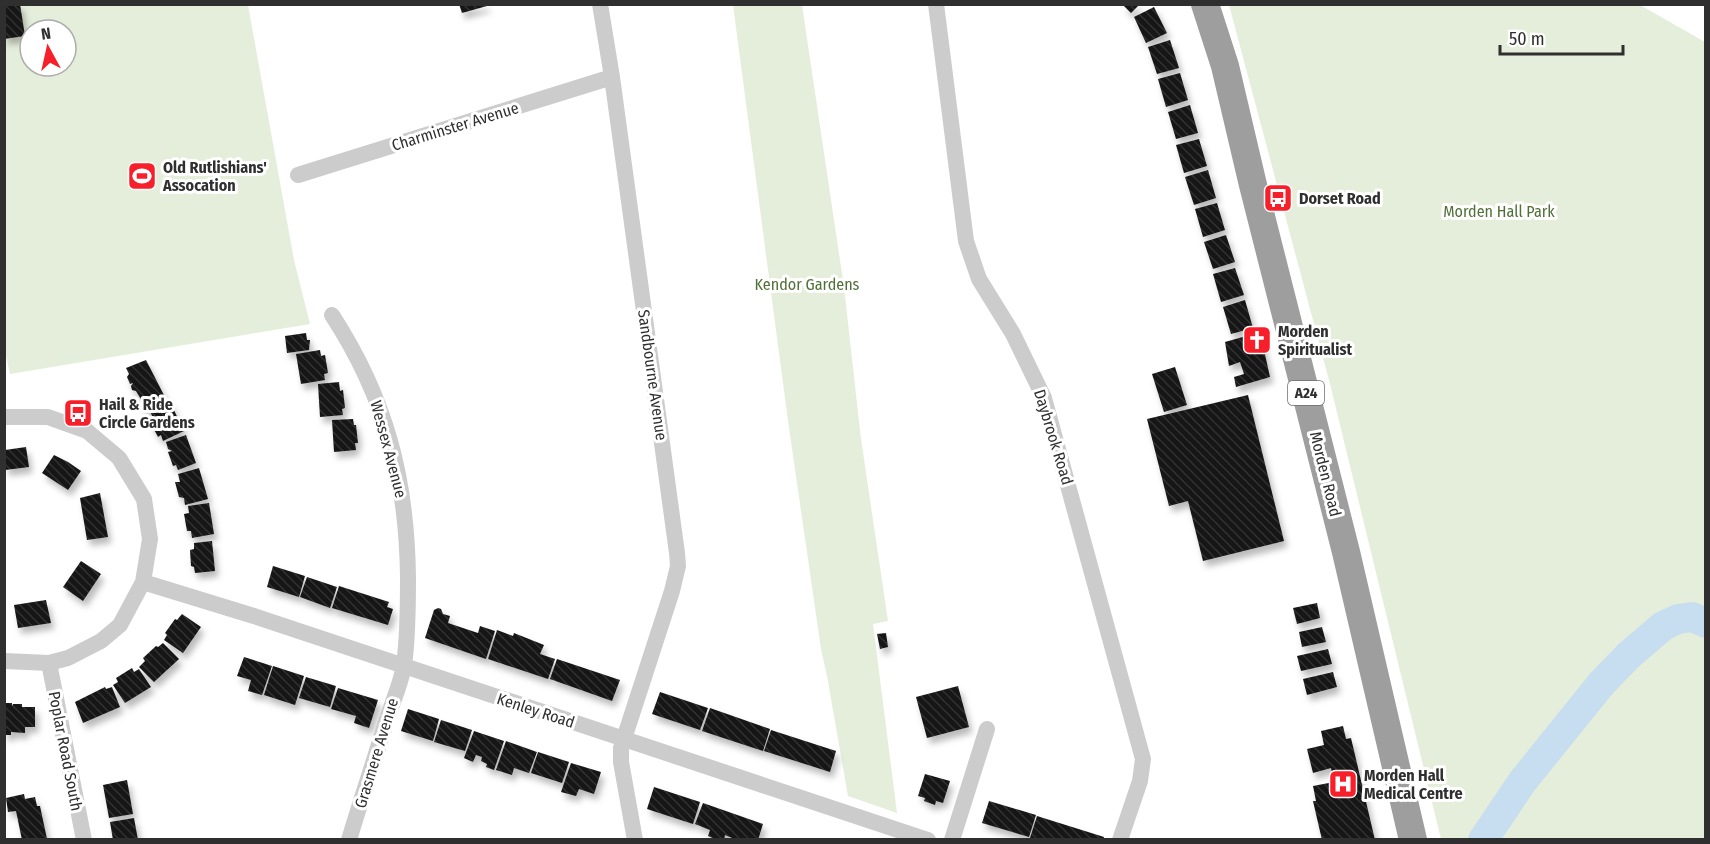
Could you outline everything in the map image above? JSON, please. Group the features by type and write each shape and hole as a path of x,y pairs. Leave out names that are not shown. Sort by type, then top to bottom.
{"highway":[{"name":"Morden Road","path":"1206,5 1225,66 1346,552 1414,839"}],"street":[{"name":"Sandbourne Avenue","path":"600,4 612,77 678,566 621,748 621,762 635,840"},
{"name":"Daybrook Road","path":"936,4 966,241 972,263 988,296 1013,334 1044,398 1143,759 1140,781 1120,840"},
{"name":"Charminster Avenue","path":"298,175 612,77"},
{"name":"Wessex Avenue","path":"332,315 349,341 369,382 401,481 408,556 403,666"},
{"path":"4,417 48,417 87,431 119,458 144,498 150,540 143,582 120,625 101,641 68,658 49,663 4,661"},
{"name":"Kenley Road","path":"143,582 158,585 928,840"},
{"name":"Poplar Road South","path":"49,663 84,840"},
{"name":"Grasmere Avenue","path":"349,840 403,666"},
{"path":"952,840 987,729"}],"green space":[{"name":"Old Rutlishians' Assocation","path":"4,5 248,5 294,260 310,324 10,374 4,347"},
{"name":"Kendor Gardens","path":"733,5 802,5 844,287 861,439 888,621 873,624 897,813 848,796 821,649 788,421"},
{"name":"Morden Hall Park","path":"1229,5 1640,5 1705,42 1705,839 1441,839 1330,384"}],"building":[{"path":"4,4 20,4 22,18 18,18 18,37 4,39"},
{"path":"459,4 487,4 487,6 462,13"},
{"path":"1122,4 1140,4 1131,13"},
{"path":"1154,7 1167,33 1146,43 1134,17"},
{"path":"1170,40 1179,68 1157,74 1148,47"},
{"path":"1180,73 1188,100 1166,107 1158,79"},
{"path":"1190,105 1198,133 1176,139 1168,112"},
{"path":"1199,139 1207,166 1184,173 1176,145"},
{"path":"1208,170 1216,198 1194,205 1185,177"},
{"path":"1217,203 1225,230 1203,237 1195,209"},
{"path":"1226,235 1235,262 1213,269 1204,242"},
{"path":"1235,268 1244,295 1221,302 1213,274"},
{"path":"1245,300 1253,328 1231,334 1223,307"},
{"path":"1260,332 1270,377 1236,387 1234,377 1244,374 1240,362 1229,366 1225,342"},
{"path":"306,333 307,340 310,340 309,350 287,353 285,336"},
{"path":"320,350 321,356 325,355 328,373 324,374 325,380 301,384 296,354"},
{"path":"146,360 184,431 163,441 161,435 158,437 149,420 153,418 150,411 144,410 140,405 142,401 136,391 132,390 133,383 130,384 127,377 129,374 126,368"},
{"path":"1175,367 1187,405 1164,412 1152,374"},
{"path":"339,382 340,391 343,390 345,408 342,409 343,415 320,417 318,384"},
{"path":"1248,395 1284,541 1203,561 1188,501 1169,506 1147,419"},
{"path":"353,419 358,443 355,443 356,450 334,452 332,420"},
{"path":"186,435 196,463 178,470 176,465 173,466 168,452 172,451 168,449 166,442"},
{"path":"26,447 29,467 5,470 5,450"},
{"path":"54,455 81,471 68,490 42,473"},
{"path":"199,468 208,499 185,505 184,498 179,497 175,482 180,482 178,474"},
{"path":"100,493 108,537 87,540 80,498"},
{"path":"209,503 214,534 192,538 191,531 187,531 184,514 189,513 188,506"},
{"path":"212,541 215,571 195,573 194,567 191,566 190,550 194,549 194,543"},
{"path":"81,561 101,574 83,601 63,587"},
{"path":"273,566 305,576 299,597 267,587"},
{"path":"307,577 337,587 330,608 300,597"},
{"path":"339,586 389,602 387,607 393,609 388,625 332,608"},
{"path":"46,600 51,623 18,628 14,605"},
{"path":"1317,603 1320,618 1297,624 1293,608"},
{"path":"438,608 443,614 450,616 448,623 478,633 480,626 495,631 486,659 425,638 434,610"},
{"path":"182,614 201,627 183,653 164,640 167,635 165,633 175,619 177,620"},
{"path":"1322,627 1326,642 1302,647 1299,632"},
{"path":"497,630 513,636 514,633 544,645 540,654 555,659 548,679 488,659"},
{"path":"886,633 888,647 880,649 877,634"},
{"path":"163,643 179,659 154,682 139,667 145,661 143,658"},
{"path":"1328,649 1332,664 1301,671 1297,656"},
{"path":"244,657 272,666 262,695 248,691 251,680 237,676"},
{"path":"557,659 620,680 612,701 550,679"},
{"path":"273,666 304,676 295,705 264,695"},
{"path":"132,668 134,672 139,669 151,687 125,703 113,685 118,682 116,678"},
{"path":"1333,672 1337,687 1307,695 1303,679"},
{"path":"306,677 336,686 330,707 299,698"},
{"path":"958,686 969,727 927,738 916,697"},
{"path":"105,687 106,689 112,687 120,707 83,723 75,702"},
{"path":"338,688 378,700 369,728 354,723 356,716 331,709"},
{"path":"660,692 708,708 700,730 652,714"},
{"path":"4,703 12,703 12,706 22,704 22,707 35,707 35,727 25,727 25,733 11,732 11,735 4,735"},
{"path":"710,708 770,729 763,751 702,731"},
{"path":"408,709 439,719 433,741 401,731"},
{"path":"441,720 472,730 465,751 434,742"},
{"name":"Morden Hall Medical Centre","path":"1343,726 1346,739 1351,738 1375,840 1322,840 1313,801 1316,801 1313,786 1334,782 1331,768 1313,773 1307,749 1324,745 1321,731"},
{"path":"771,730 836,751 830,772 764,751"},
{"path":"474,731 504,741 494,770 486,767 487,764 481,761 482,757 476,755 473,762 464,758"},
{"path":"506,741 537,752 529,773 514,768 512,775 496,770"},
{"path":"538,752 569,762 562,783 531,773"},
{"path":"571,763 601,772 594,794 579,789 576,796 561,792"},
{"path":"925,774 950,781 943,803 936,801 935,805 918,796"},
{"path":"127,780 133,814 109,818 103,785"},
{"path":"654,787 700,802 693,824 647,809"},
{"path":"24,794 25,799 35,797 37,806 40,806 47,839 22,840 16,811 8,812 6,798"},
{"path":"989,801 1036,815 1029,837 982,823"},
{"path":"703,803 763,824 758,840 737,840 725,835 724,840 717,840 708,836 710,830 695,824"},
{"path":"1037,816 1104,837 1103,840 1036,840 1030,838"},
{"path":"134,818 138,840 113,840 110,822"}],"waterway":[{"path":"1483,840 1522,782 1601,684 1629,655 1663,626 1678,619 1692,617 1706,623"}],"place":[{"name":"Old Rutlishians' Assocation","path":"142,176"},
{"name":"Dorset Road","path":"1278,198"},
{"name":"Morden Spiritualist","path":"1257,340"},
{"name":"Hail & Ride Circle Gardens","path":"78,413"},
{"name":"Morden Hall Medical Centre","path":"1343,784"}]}
